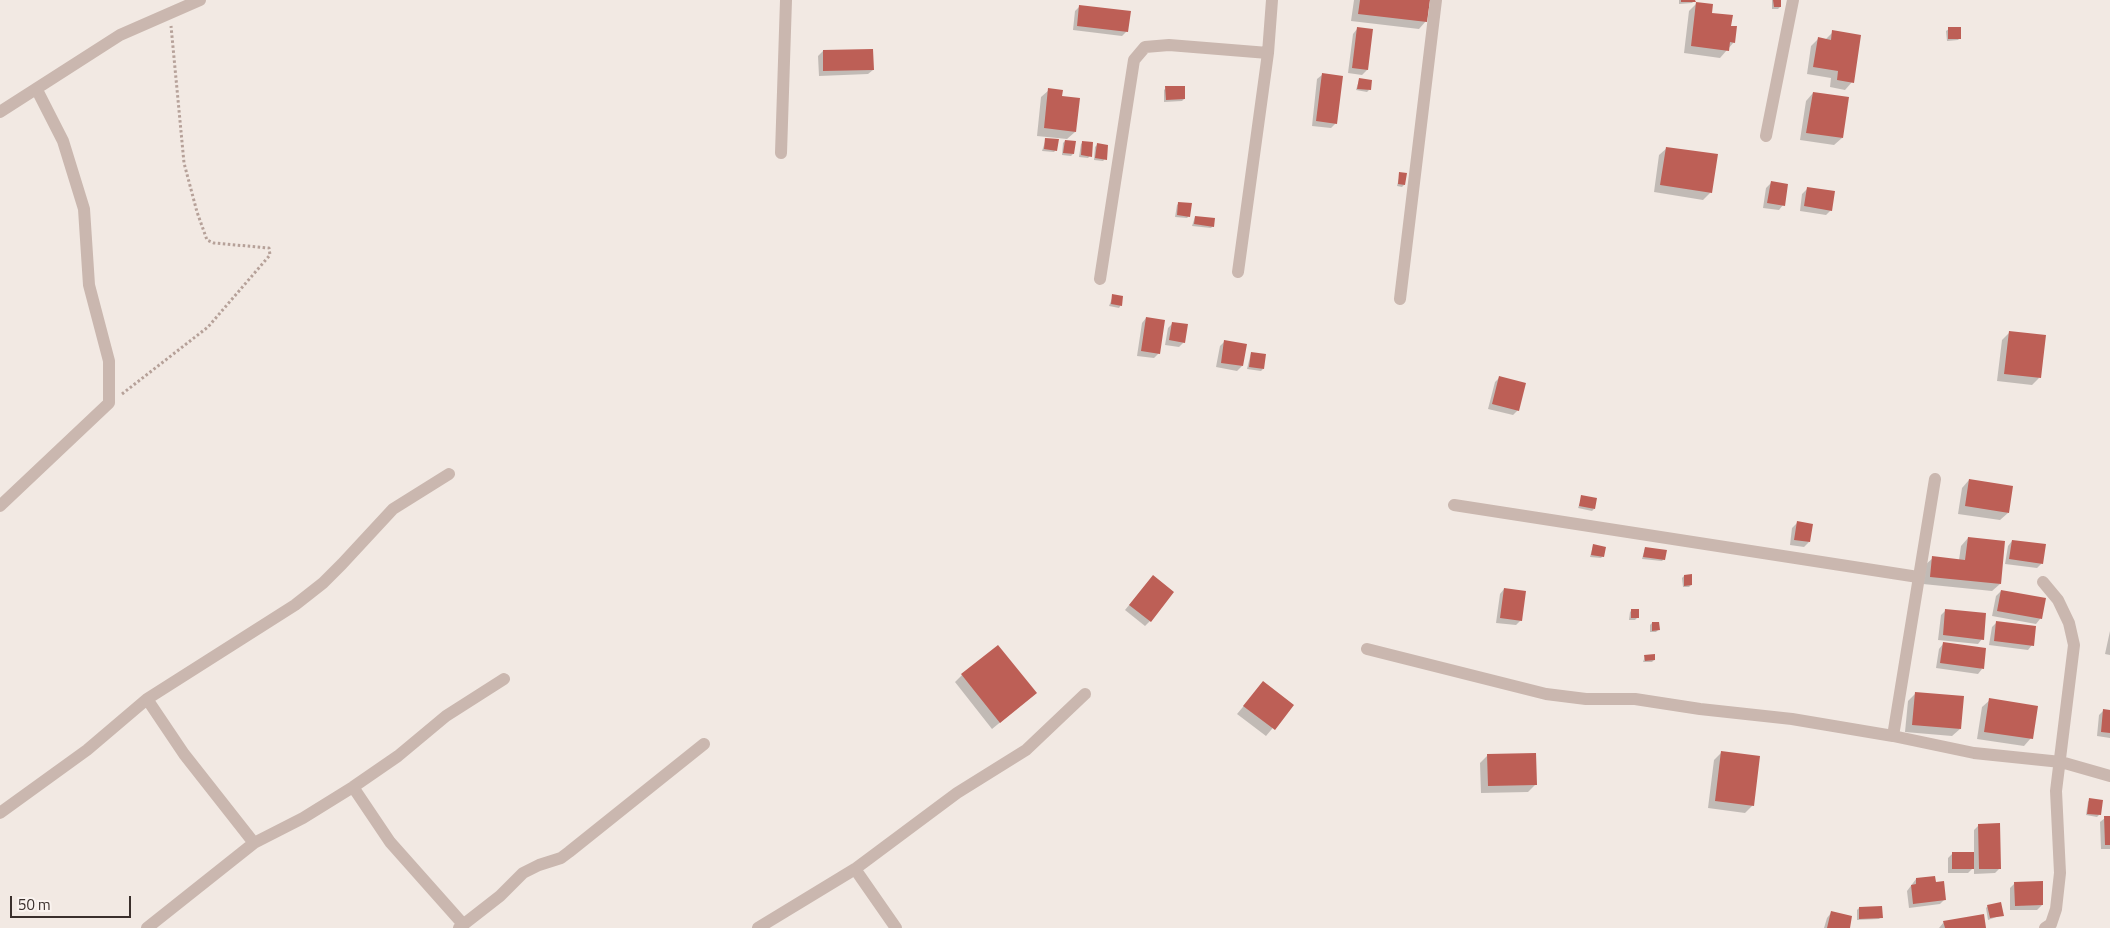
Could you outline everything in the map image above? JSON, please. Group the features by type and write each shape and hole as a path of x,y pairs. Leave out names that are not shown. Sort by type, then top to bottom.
{"street":[{"path":"0,112 120,35 200,0"},
{"path":"781,152 786,0"},
{"path":"1238,272 1268,53 1272,0"},
{"path":"1400,299 1436,0"},
{"path":"1766,136 1793,0"},
{"path":"1100,279 1134,60 1145,47 1169,45 1268,53"},
{"path":"0,506 109,403 109,361 89,285 84,208 63,141 37,90"},
{"path":"0,813 87,750 147,699 295,605 323,583 393,509 449,474"},
{"path":"1893,736 1935,479"},
{"path":"1454,505 1918,577"},
{"path":"2043,582 2058,600 2065,615 2074,645 2056,791 2060,873 2057,900 2051,924 2046,928"},
{"path":"1367,649 1546,694 1586,699 1635,699 1700,709 1792,719 1893,736 1974,753 2061,762 2110,776"},
{"path":"147,928 254,843 303,818 353,787 398,756 446,716 504,679"},
{"path":"758,928 855,869 957,793 1026,750 1085,694"},
{"path":"147,699 184,754 254,843"},
{"path":"353,787 390,842 460,926 500,896 523,873 539,865 561,858 704,744"},
{"path":"855,869 896,928"}],"path":[{"path":"109,403 151,373 208,327 270,255 269,248 214,243 208,240 197,212 184,163 170,12"}],"building":[{"path":"1360,0 1430,0 1427,22 1358,14"},
{"path":"1681,0 1695,0 1696,2 1681,2"},
{"path":"1773,0 1781,0 1781,7 1774,7"},
{"path":"1696,2 1713,4 1712,13 1733,15 1731,26 1737,26 1735,43 1730,42 1729,51 1691,46"},
{"path":"1079,5 1131,11 1128,32 1077,26"},
{"path":"1357,27 1373,29 1368,70 1352,68"},
{"path":"1948,27 1961,27 1961,39 1948,39"},
{"path":"1832,30 1861,35 1854,83 1837,80 1838,71 1813,67 1818,37 1831,40"},
{"path":"873,49 874,70 823,71 823,50"},
{"path":"1322,73 1343,76 1337,124 1316,121"},
{"path":"1359,78 1372,80 1371,90 1357,89"},
{"path":"1165,86 1185,86 1185,99 1166,100"},
{"path":"1048,88 1063,90 1062,96 1080,98 1076,132 1044,128"},
{"path":"1813,92 1849,97 1843,138 1806,133"},
{"path":"1045,138 1059,139 1057,151 1044,149"},
{"path":"1065,140 1076,141 1074,154 1063,153"},
{"path":"1082,141 1093,142 1092,157 1081,155"},
{"path":"1097,143 1108,145 1107,160 1095,158"},
{"path":"1666,147 1718,154 1712,193 1660,185"},
{"path":"1399,172 1407,173 1405,185 1398,184"},
{"path":"1771,181 1788,184 1785,206 1767,203"},
{"path":"1807,187 1835,191 1832,211 1804,206"},
{"path":"1178,202 1192,203 1190,217 1177,215"},
{"path":"1195,216 1215,218 1214,227 1194,224"},
{"path":"1112,294 1123,296 1122,306 1111,304"},
{"path":"1146,317 1165,320 1160,354 1141,351"},
{"path":"1172,322 1188,324 1185,343 1169,340"},
{"path":"2009,331 2046,335 2041,378 2004,374"},
{"path":"1224,340 1247,344 1243,366 1221,363"},
{"path":"1251,352 1266,354 1264,369 1249,367"},
{"path":"1499,376 1526,383 1519,411 1492,404"},
{"path":"1969,479 2013,486 2009,513 1965,506"},
{"path":"1581,495 1597,498 1595,509 1579,506"},
{"path":"1797,521 1813,524 1810,542 1794,540"},
{"path":"1968,537 2005,541 2001,584 1930,577 1932,556 1965,560"},
{"path":"2012,540 2046,544 2043,564 2009,559"},
{"path":"1593,544 1606,547 1604,557 1591,555"},
{"path":"1645,547 1667,550 1665,560 1643,557"},
{"path":"1692,574 1692,585 1684,586 1684,575"},
{"path":"1153,575 1174,592 1151,622 1129,605"},
{"path":"1504,588 1526,591 1522,621 1500,618"},
{"path":"2001,590 2046,598 2042,619 1997,611"},
{"path":"1631,609 1639,609 1639,618 1631,618"},
{"path":"1945,609 1986,613 1984,640 1943,635"},
{"path":"1996,621 2036,626 2034,646 1994,641"},
{"path":"1652,622 1659,622 1660,630 1652,631"},
{"path":"1943,642 1986,648 1984,669 1940,663"},
{"path":"998,645 1037,693 1000,723 961,674"},
{"path":"1655,654 1655,660 1645,661 1644,655"},
{"path":"1263,681 1294,705 1275,730 1243,706"},
{"path":"1915,692 1964,696 1961,729 1912,725"},
{"path":"1989,698 2038,706 2033,739 1984,732"},
{"path":"2103,709 2110,710 2110,733 2101,732"},
{"path":"1721,751 1760,756 1754,806 1715,801"},
{"path":"1536,753 1537,785 1488,786 1487,754"},
{"path":"2089,798 2103,800 2101,815 2087,814"},
{"path":"2104,816 2110,816 2110,845 2105,845"},
{"path":"2000,823 2001,869 1979,869 1978,824"},
{"path":"1952,852 1974,852 1974,869 1952,869"},
{"path":"1935,876 1936,882 1944,881 1946,900 1913,904 1911,885 1916,884 1916,878"},
{"path":"2043,881 2043,905 2015,906 2014,882"},
{"path":"2001,902 2004,916 1990,918 1987,905"},
{"path":"1882,906 1883,918 1859,919 1859,907"},
{"path":"1831,911 1852,916 1850,928 1827,928"},
{"path":"1984,914 1986,928 1945,928 1943,921"}]}
